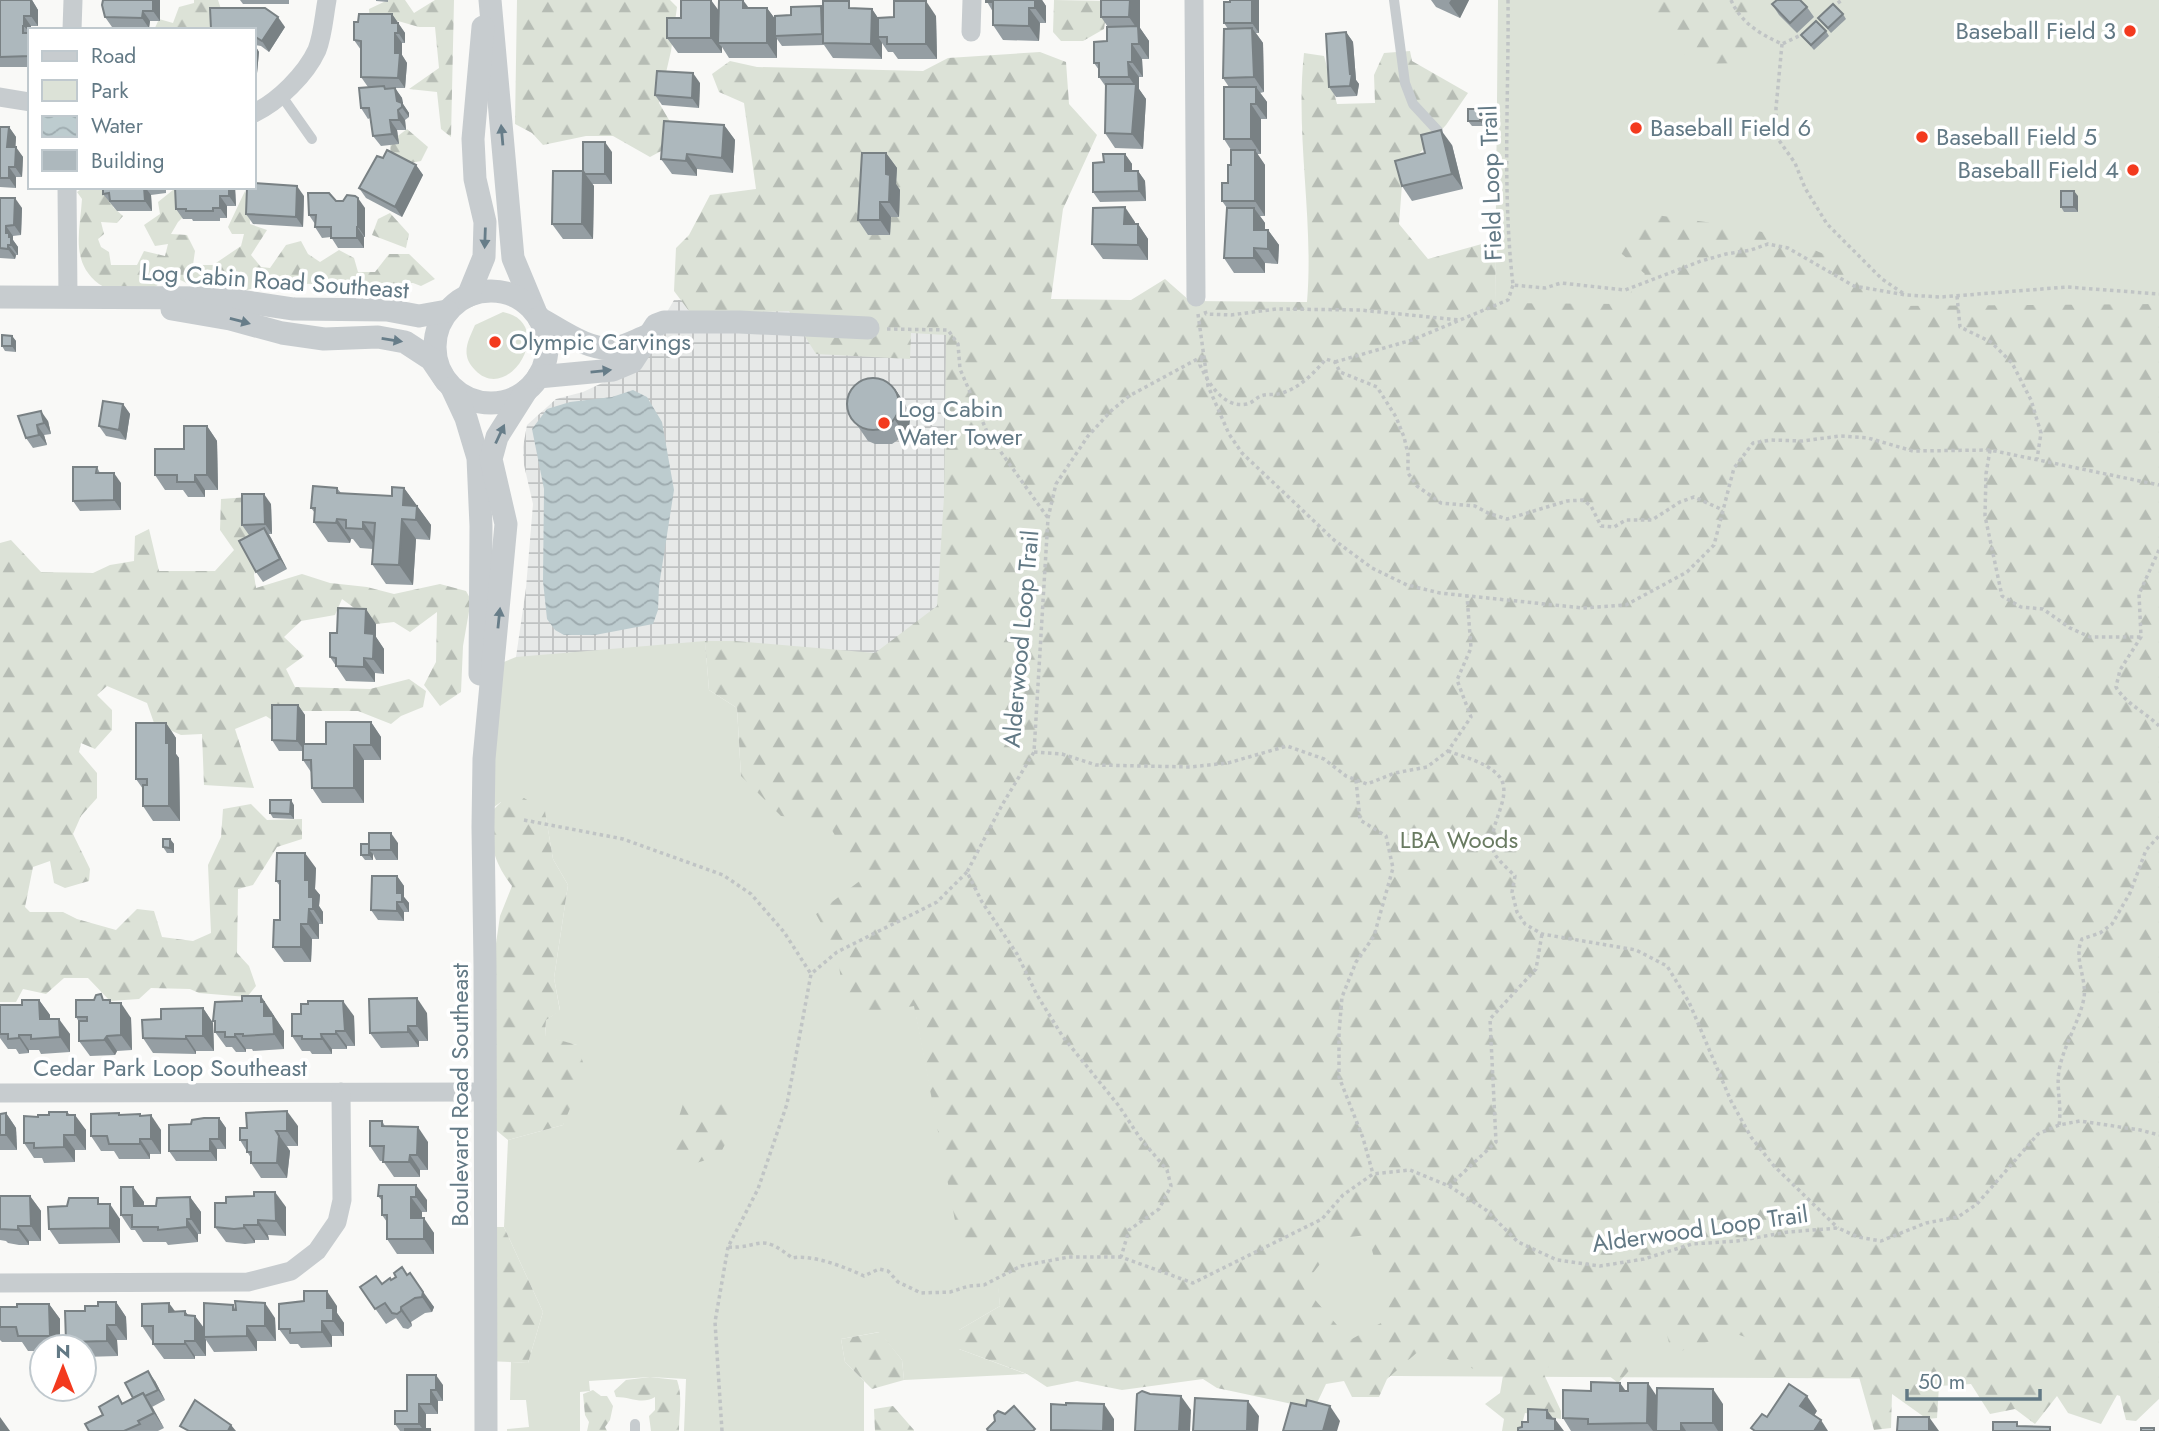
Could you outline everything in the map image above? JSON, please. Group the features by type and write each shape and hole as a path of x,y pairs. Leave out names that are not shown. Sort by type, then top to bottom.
{"street":[{"path":"72,28 73,0"},
{"path":"256,112 281,95 317,50 327,0"},
{"path":"468,296 484,257 485,222 475,179 473,139 488,0"},
{"path":"488,0 513,258 547,338 547,352 532,384"},
{"path":"971,32 972,0"},
{"path":"1194,0 1196,298"},
{"path":"0,97 28,103"},
{"path":"67,189 68,297"},
{"path":"647,336 614,348 594,346 573,338 538,316 524,301 509,293 492,290 459,300 447,311 437,327 434,346 437,364 449,384 466,397 497,403 513,398 532,384 613,370 632,362 656,324 691,321 868,328"},
{"name":"Log Cabin Road Southeast","path":"0,297 220,298 294,309 387,310 419,316 447,311"},
{"name":"Log Cabin Road Southeast","path":"100,298 230,319 282,333 324,339 378,337 405,342 431,359 449,384"},
{"name":"Boulevard Road Southeast","path":"449,384 466,418 478,458 481,526 486,1431"},
{"name":"Boulevard Road Southeast","path":"484,759 506,547 506,524 491,459 497,437 532,384"},
{"name":"Cedar Park Loop Southeast","path":"0,1283 248,1282 291,1271 317,1251 337,1222 342,1200 341,1092"},
{"name":"Cedar Park Loop Southeast","path":"0,1093 486,1092"}],"lane":[{"path":"1394,0 1405,83 1413,104 1438,131"},
{"path":"281,95 312,139"}],"path":[{"name":"Field Loop Trail","path":"1508,0 1508,242 1513,285 1545,288 1561,283 1625,290 1701,261 1768,244 1788,248 1854,286 1906,295 1957,296 2067,288 2159,294"},
{"path":"1731,0 1735,10 1757,32 1782,44 1802,35 1811,26"},
{"path":"1831,8 1842,0"},
{"path":"1782,44 1776,136 1795,163 1805,188 1828,224 1882,279 1906,295"},
{"path":"1207,378 1217,393 1232,404 1248,404 1262,396 1279,394 1298,386 1326,359 1335,362 1412,340 1494,307 1508,300 1513,285"},
{"path":"1957,296 1960,327 1991,342 2012,363 2031,400 2041,433 2037,460"},
{"path":"1196,298 1206,314 1276,309 1360,310 1459,320"},
{"path":"1196,298 1207,378 1229,433 1242,453 1334,540 1372,568 1408,585 1440,593 1583,608 1626,606 1687,572 1714,545 1734,468 1752,443 1771,440 1802,441 1840,436 1868,438 1913,451 1990,450 2159,485"},
{"path":"868,328 948,330 958,344 960,369 988,434 1048,518"},
{"name":"Alderwood Loop Trail","path":"811,974 837,952 937,902 967,872 1002,805 1034,752 1048,518 1056,484 1088,436 1111,411 1129,396 1203,356"},
{"path":"1335,362 1340,372 1377,387 1396,417 1404,437 1408,473 1416,486 1441,503 1475,506 1507,519 1567,501 1583,500 1591,506 1601,526 1614,527 1626,520 1652,520 1680,502 1694,497 1723,510"},
{"path":"1990,450 1986,474 1985,516 2002,596 2021,607 2043,609 2070,628 2090,637 2141,637"},
{"path":"2159,550 2139,594 2141,637 2120,670 2116,687 2123,699 2147,714 2159,726"},
{"path":"1034,752 1062,754 1096,765 1190,767 1228,763 1287,746 1324,759 1346,776 1367,784 1395,773 1427,767 1448,751 1471,717 1457,680 1471,648 1467,596"},
{"path":"1448,751 1498,774 1504,785 1502,806 1492,832 1495,855 1515,876 1512,892 1517,912 1525,924 1542,934 1636,950 1667,966 1689,1002 1731,1101 1751,1137 1774,1166 1838,1228"},
{"path":"1356,780 1360,821 1386,836 1393,867 1374,936 1356,962 1342,996 1339,1033 1339,1077 1363,1138 1373,1174"},
{"path":"524,820 623,839 723,875 751,894 784,932 811,974 787,1104 758,1189 728,1247 715,1322 722,1431"},
{"path":"2059,1125 2062,1108 2058,1094 2059,1070 2084,996 2078,948 2082,939 2100,933 2112,924 2130,893 2146,850 2159,836"},
{"path":"967,872 982,902 1017,954 1037,995 1063,1037 1119,1105 1140,1138 1167,1170 1171,1186 1159,1209 1129,1230 1121,1257"},
{"path":"1450,1186 1496,1142 1490,1018 1536,969 1542,934"},
{"name":"Alderwood Loop Trail","path":"728,1247 739,1248 762,1241 779,1248 792,1258 803,1256 840,1265 864,1276 879,1269 888,1271 898,1282 921,1293 950,1292 984,1285 1021,1266 1069,1257 1121,1257 1193,1283 1322,1219 1343,1195 1373,1174 1410,1170 1450,1186 1486,1210 1518,1242 1557,1260 1600,1266 1644,1259 1692,1244 1737,1241 1788,1232 1838,1228 1858,1237 1881,1241 1926,1223 1958,1217 1977,1204 2038,1134 2059,1125 2080,1121 2159,1135"}],"shaded area":[{"path":"674,300 955,301 954,659 516,657 526,588 533,504 524,465 523,447 527,425 556,399 583,392 634,368"}],"green space":[{"path":"194,0 218,0 224,18 217,28 155,28 159,19 173,23 179,7 194,3"},
{"path":"388,0 405,0 414,13 435,0 454,0 451,137 441,129 437,92 409,89 439,68 435,27 419,27 398,21 381,30 370,23 369,9"},
{"path":"517,0 670,0 677,7 671,51 659,103 672,125 665,149 650,157 613,136 586,136 543,145 532,133 515,124"},
{"path":"1054,0 1108,1 1104,29 1083,41 1061,41 1053,32"},
{"name":"LBA Woods","path":"1498,0 2159,0 2159,1380 1027,1374 904,1380 902,1360 879,1332 841,1339 845,1362 864,1381 864,1431 684,1431 686,1379 650,1377 589,1381 590,1391 580,1392 580,1431 507,1431 529,1427 526,1400 510,1400 511,1362 528,1363 543,1312 504,1227 508,1140 563,1125 577,1045 545,1037 546,1020 560,1010 554,978 568,885 553,859 545,812 501,802 483,815 494,666 516,657 705,641 709,690 737,708 741,776 954,659 1495,303","holes":["916,1014 997,1277 958,1231","998,1281 1026,1373 1026,1374 959,1349 959,1330 1000,1306"]},
{"path":"1629,0 1751,0 1752,37 1741,63 1694,64"},
{"name":"LBA Woods","path":"1410,51 1412,61 1468,93 1446,125 1403,171 1399,224 1428,259 1496,240 1495,303 1622,304 1645,274 1615,248 1649,214 1782,236 1849,265 1893,306 2159,304 2159,1399 2136,1421 2126,1420 2120,1396 2117,1395 2101,1424 2068,1413 2057,1396 2035,1424 2015,1409 1990,1414 1971,1384 1939,1386 1937,1418 1927,1419 1892,1394 1891,1428 1874,1430 1859,1377 1750,1377 1749,1363 1762,1343 1734,1333 1672,1354 1664,1324 1631,1342 1635,1364 1618,1383 1592,1362 1541,1368 1561,1411 1561,1419 1525,1413 1520,1431 1502,1431 1504,1419 1485,1404 1500,1393 1504,1370 1474,1369 1421,1349 1387,1379 1379,1397 1352,1397 1344,1381 1326,1384 1317,1403 1306,1407 1217,1388 1203,1379 1122,1390 1077,1381 1047,1387 1027,1374 959,1349 959,1330 1000,1306 997,1278 957,1231 914,1006 861,1015 843,994 837,952 816,914 861,880 826,820 781,816 741,776 737,708 709,690 705,641 735,641 875,653 937,606 944,497 946,335 911,333 910,359 816,354 789,311 692,315 674,291 676,248 689,235 710,195 756,189 744,103 719,92 712,74 730,61 757,67 923,71 948,58 1040,52 1066,62 1069,104 1097,135 1063,209 1051,299 1131,300 1165,279 1190,301 1307,302 1309,271 1302,115 1304,53 1324,56 1337,104 1375,103 1374,75 1384,53","holes":["1368,1235 1390,1318 1350,1340 1303,1286 1340,1238"]},
{"path":"407,129 428,147 421,161 411,163 391,158 390,142"},
{"path":"81,189 111,189 113,207 123,216 117,223 101,222 104,234 98,239 101,247 109,252 111,265 137,265 144,251 165,256 168,244 155,246 144,225 160,214 158,202 173,189 189,189 189,211 171,234 187,235 195,251 193,265 213,265 241,246 244,234 232,234 228,227 245,191 249,203 250,224 267,230 251,255 261,267 270,268 286,245 301,241 308,254 320,262 339,250 354,258 358,272 375,272 389,254 409,254 435,279 421,286 413,283 360,284 353,291 332,293 315,284 272,283 229,295 208,284 193,288 176,279 162,282 135,295 121,294 99,284 84,266 79,245 82,199 77,192"},
{"path":"390,213 409,234 406,248 372,235 378,219"},
{"path":"503,312 519,319 527,331 527,345 522,359 513,370 501,378 488,378 470,364 468,342 475,325"},
{"path":"249,497 262,538 254,575 256,588 302,574 330,583 367,587 394,594 440,584 466,591 471,600 463,646 461,692 440,706 424,685 436,662 437,612 410,632 394,622 376,624 342,599 335,615 301,621 284,637 304,656 286,669 295,687 370,689 409,679 426,691 423,707 401,716 391,724 358,711 299,711 275,722 266,716 235,729 254,788 204,785 202,734 181,735 154,723 147,703 107,686 97,695 112,710 112,730 95,749 81,743 79,752 97,773 97,798 81,816 73,834 90,869 89,881 65,888 54,883 50,861 33,867 25,907 30,912 63,912 77,919 116,930 137,909 154,911 162,937 193,941 211,933 208,865 221,837 223,809 251,804 267,820 302,819 302,839 277,847 253,885 238,889 237,953 249,966 256,986 247,997 199,993 190,989 151,988 139,999 110,1001 88,978 64,978 46,994 23,989 16,1002 0,1002 0,543 11,540 41,572 93,573 110,565 134,561 135,536 149,529 159,571 215,571 234,550 220,530 221,499"},
{"path":"524,798 545,811 553,859 568,885 554,978 560,1011 546,1020 545,1036 577,1045 586,1071 563,1125 508,1140 486,1122 494,957 500,916 512,886 494,852 490,813 501,802"},
{"path":"728,1099 741,1114 719,1156 693,1164 670,1146 683,1104"},
{"path":"486,1227 504,1227 543,1312 528,1363 487,1361"},
{"path":"880,1332 902,1360 904,1380 872,1389 845,1362 841,1339"},
{"path":"650,1377 677,1380 680,1399 679,1431 651,1431 649,1416 655,1410 655,1397 641,1401 616,1397 614,1391 626,1380"},
{"path":"593,1390 601,1396 607,1396 613,1406 610,1420 605,1427 607,1431 587,1431 589,1422 585,1415 583,1394"},
{"path":"893,1406 914,1431 875,1431 874,1409"}],"water":[{"path":"633,390 647,397 662,422 674,490 659,586 658,610 653,624 595,635 564,635 555,630 547,619 543,581 544,489 532,429 547,409 570,402 612,397"}],"building":[{"path":"0,0 31,0 31,16 24,16 23,26 23,33 28,33 28,56 0,57"},
{"path":"103,0 153,0 153,11 143,11 142,18 105,17"},
{"path":"681,0 711,0 711,38 667,38 667,18 681,18"},
{"path":"719,0 743,0 743,8 767,8 767,43 718,43"},
{"path":"986,0 1035,0 1035,8 1029,8 1029,26 993,25 993,2"},
{"path":"1101,0 1130,0 1129,17 1101,17"},
{"path":"1252,0 1252,23 1224,23 1224,2"},
{"path":"1777,0 1800,0 1807,7 1790,23 1772,4"},
{"path":"823,1 849,1 849,8 872,9 871,44 823,43"},
{"path":"894,1 926,1 926,44 887,44 887,37 878,37 878,18 894,17"},
{"path":"1833,4 1843,14 1828,28 1818,18"},
{"path":"821,6 822,34 775,36 775,16 791,15 791,7"},
{"path":"210,8 265,8 278,17 262,41 256,37 256,28 211,28"},
{"path":"359,14 392,14 392,23 398,23 395,53 400,53 398,78 361,77 361,41 354,40 354,22 358,22"},
{"path":"1816,21 1826,31 1811,45 1801,35"},
{"path":"1138,26 1139,44 1132,44 1132,62 1128,62 1129,77 1099,77 1099,63 1094,63 1094,42 1107,41 1107,27"},
{"path":"1252,28 1254,77 1223,78 1224,29"},
{"path":"1346,32 1352,74 1350,86 1329,87 1326,34"},
{"path":"657,71 693,73 692,98 655,95"},
{"path":"1106,84 1136,84 1132,134 1105,133"},
{"path":"384,86 385,89 395,88 397,101 402,103 402,107 398,110 399,120 390,120 392,134 373,136 369,108 361,108 359,88"},
{"path":"1224,87 1256,87 1256,104 1251,104 1251,139 1224,139"},
{"path":"1468,109 1480,109 1480,121 1468,121"},
{"path":"664,121 724,125 722,158 687,154 686,161 661,159"},
{"path":"0,127 9,127 7,147 16,147 15,167 9,167 9,178 0,178"},
{"path":"1441,130 1452,174 1402,186 1395,161 1425,153 1421,135"},
{"path":"583,142 605,142 605,174 585,174"},
{"path":"387,150 416,165 395,207 359,188 377,156 383,158"},
{"path":"1231,150 1255,150 1255,201 1222,201 1222,183 1228,183"},
{"path":"862,153 886,153 886,174 890,175 889,202 880,202 880,220 858,220"},
{"path":"1103,154 1125,154 1125,171 1138,171 1139,191 1093,192 1093,163 1104,162"},
{"path":"553,171 583,171 582,224 552,224"},
{"path":"256,183 297,186 296,217 246,214 247,189 256,189"},
{"path":"103,189 144,189 145,201 110,201 109,193 103,194"},
{"path":"175,189 229,189 229,196 220,196 220,208 213,208 213,211 176,209"},
{"path":"2061,191 2074,191 2074,207 2061,207"},
{"path":"308,193 329,193 336,201 343,201 347,195 358,198 357,238 331,238 331,227 315,227 316,215 309,215"},
{"path":"0,198 15,198 14,225 6,226 6,233 11,237 8,249 0,248"},
{"path":"1125,207 1124,224 1138,224 1138,245 1092,244 1093,208"},
{"path":"1227,208 1254,208 1254,230 1268,230 1268,249 1254,248 1254,258 1224,258"},
{"path":"2,335 12,336 12,346 2,346"},
{"path":"873,378 883,380 891,386 897,394 897,414 891,422 883,428 873,430 863,428 855,422 849,414 847,404 849,394 855,386 863,380"},
{"path":"103,401 123,404 119,430 99,426"},
{"path":"41,411 44,423 37,425 39,435 26,438 18,416"},
{"path":"184,426 207,426 207,475 195,475 195,482 177,482 177,475 155,475 155,449 184,449"},
{"path":"73,467 97,467 96,473 114,473 114,500 73,501"},
{"path":"313,486 337,488 337,493 392,496 392,487 404,488 403,505 417,506 416,520 402,519 399,565 372,564 375,523 363,522 363,529 346,528 346,520 337,519 336,523 314,522 315,508 311,508"},
{"path":"242,494 264,494 265,524 242,525"},
{"path":"264,528 280,559 256,572 239,541"},
{"path":"338,608 366,609 365,633 374,634 373,659 364,658 364,667 336,666 336,658 330,657 330,633 337,633"},
{"path":"272,705 298,705 297,741 272,740"},
{"path":"326,722 371,722 371,745 354,745 354,788 312,788 311,760 303,760 303,744 326,744"},
{"path":"136,723 166,723 166,743 169,743 169,806 143,806 143,785 147,785 147,779 136,779"},
{"path":"270,800 291,800 290,814 270,813"},
{"path":"369,833 391,833 391,850 369,850"},
{"path":"163,839 170,839 170,848 163,847"},
{"path":"361,844 369,844 369,855 361,855"},
{"path":"277,853 305,853 305,880 309,880 309,897 313,897 313,909 309,909 308,924 301,924 301,947 273,947 274,920 280,920 280,881 276,881"},
{"path":"372,876 397,876 397,893 402,893 402,902 397,902 397,911 371,910"},
{"path":"101,994 103,1000 121,1003 121,1035 107,1036 104,1040 79,1041 79,1021 87,1021 87,1017 76,1017 76,1000 94,1000 96,995"},
{"path":"242,996 261,996 264,1016 273,1016 274,1034 235,1034 235,1037 225,1037 225,1032 215,1032 215,1002 242,1001"},
{"path":"417,998 417,1026 408,1026 408,1032 370,1033 369,999"},
{"path":"22,1000 39,1000 40,1019 59,1019 60,1037 31,1039 31,1035 19,1035 19,1038 8,1039 8,1034 0,1034 0,1005 22,1005"},
{"path":"308,1001 343,1001 345,1031 321,1034 322,1039 292,1036 292,1014 301,1014 301,1004 308,1004"},
{"path":"203,1008 203,1036 186,1036 186,1039 143,1038 142,1020 161,1019 161,1009"},
{"path":"287,1111 287,1131 276,1131 279,1136 277,1163 251,1163 247,1140 240,1140 240,1128 247,1128 246,1113"},
{"path":"49,1112 75,1115 75,1135 64,1135 64,1147 34,1148 34,1143 24,1143 24,1116 38,1117 49,1115"},
{"path":"6,1113 6,1135 0,1135 0,1114"},
{"path":"91,1114 151,1115 151,1139 140,1139 140,1144 109,1144 107,1136 91,1136"},
{"path":"219,1118 219,1139 210,1139 210,1151 169,1151 169,1125 191,1124 192,1120"},
{"path":"370,1121 382,1121 382,1126 418,1127 417,1155 410,1155 409,1162 383,1162 384,1146 370,1146"},
{"path":"379,1185 416,1185 416,1197 411,1197 411,1218 424,1218 424,1239 387,1239 387,1215 382,1215"},
{"path":"121,1187 133,1187 134,1206 156,1206 157,1198 190,1197 191,1219 187,1219 187,1227 158,1230 158,1227 132,1227 132,1215 121,1215"},
{"path":"254,1192 275,1192 276,1221 258,1220 258,1225 244,1225 244,1228 234,1229 215,1227 215,1203 226,1203 226,1197 254,1196"},
{"path":"0,1196 30,1196 31,1226 18,1226 18,1230 0,1229"},
{"path":"69,1198 98,1198 98,1204 110,1204 110,1228 49,1229 48,1207 67,1206"},
{"path":"402,1267 407,1275 410,1273 423,1292 422,1297 415,1298 401,1307 397,1314 392,1313 385,1303 375,1309 360,1287 376,1276 382,1284 390,1278 391,1280 396,1277 394,1273"},
{"path":"304,1291 327,1291 327,1308 333,1308 333,1321 322,1321 322,1332 290,1333 290,1329 279,1329 279,1304 304,1301"},
{"path":"235,1301 265,1303 265,1326 247,1326 247,1336 204,1337 204,1303 233,1305 233,1310 236,1310"},
{"path":"98,1302 116,1302 116,1325 107,1325 107,1341 98,1341 98,1333 66,1333 65,1311 85,1311 85,1306 98,1306"},
{"path":"169,1303 169,1312 185,1311 185,1315 195,1316 195,1341 185,1341 185,1344 153,1344 153,1326 142,1326 142,1304"},
{"path":"17,1304 49,1304 50,1333 18,1336 16,1327 0,1327 0,1307 17,1307"},
{"path":"148,1371 158,1390 133,1398 125,1383"},
{"path":"407,1375 436,1375 436,1390 431,1390 431,1404 419,1404 419,1424 395,1424 395,1411 407,1411"},
{"path":"1591,1382 1620,1383 1620,1391 1628,1391 1628,1383 1648,1383 1647,1423 1588,1424 1588,1419 1563,1418 1563,1390 1591,1391"},
{"path":"1789,1384 1807,1396 1800,1406 1821,1420 1814,1431 1755,1431 1751,1428 1762,1414 1767,1417"},
{"path":"1657,1388 1713,1389 1713,1423 1681,1423 1681,1431 1656,1431"},
{"path":"1142,1391 1181,1396 1179,1431 1135,1431 1137,1394"},
{"path":"143,1393 154,1413 138,1421 140,1424 124,1431 89,1431 85,1424 103,1415 99,1407 118,1396 122,1404"},
{"path":"1195,1398 1248,1401 1247,1431 1193,1431"},
{"path":"195,1400 231,1425 228,1431 189,1431 180,1426"},
{"path":"1307,1400 1330,1406 1323,1431 1283,1431 1291,1403 1306,1406"},
{"path":"1051,1404 1104,1404 1103,1431 1051,1430"},
{"path":"1014,1406 1035,1429 1033,1431 988,1431 998,1411 1005,1414"},
{"path":"1528,1409 1547,1410 1547,1418 1555,1419 1555,1431 1518,1431 1522,1422 1528,1422"},
{"path":"1898,1417 1929,1417 1929,1431 1897,1431"},
{"path":"1993,1422 2050,1427 2050,1431 1993,1431"},
{"path":"2141,1428 2154,1428 2154,1431 2141,1431"},
{"path":"430,1429 430,1431 405,1431"}],"place":[{"name":"Baseball Field 3","path":"2130,31"},
{"name":"Baseball Field 6","path":"1636,128"},
{"name":"Baseball Field 5","path":"1922,137"},
{"name":"Baseball Field 4","path":"2133,170"},
{"name":"Olympic Carvings","path":"495,342"},
{"name":"Log Cabin Water Tower","path":"884,423"}]}
